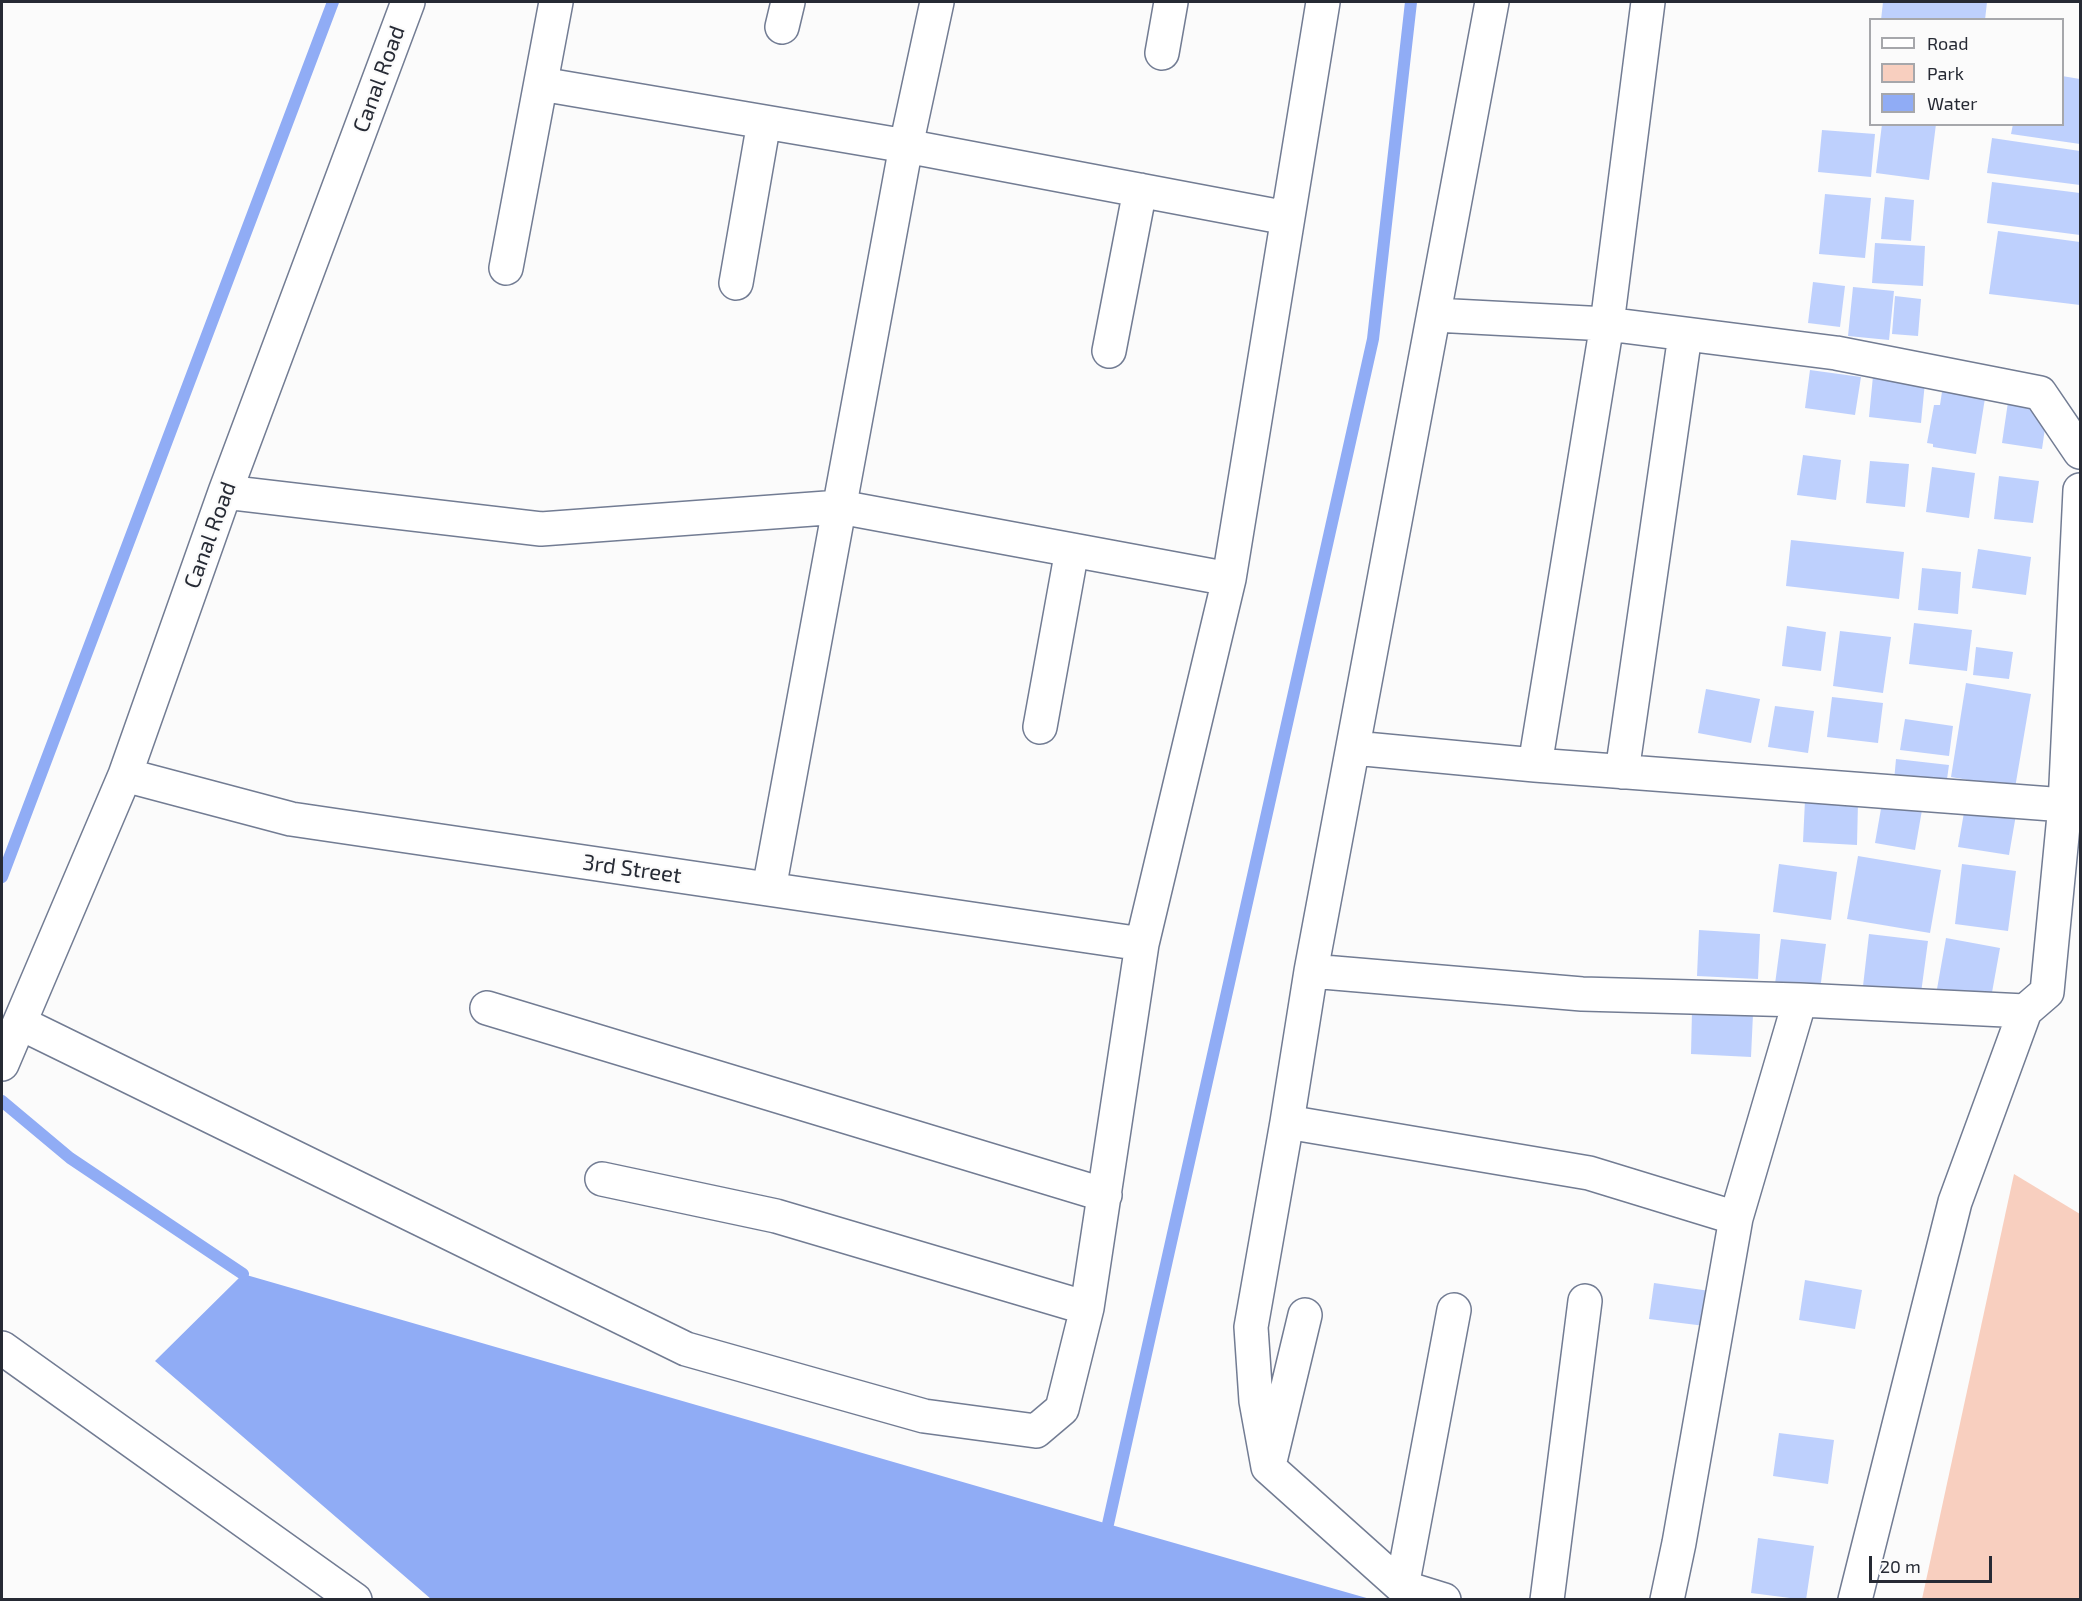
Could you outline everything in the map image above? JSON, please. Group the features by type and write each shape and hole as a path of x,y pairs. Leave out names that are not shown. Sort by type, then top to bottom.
{"street":[{"name":"Canal Road","path":"2,1064 125,775 225,492 408,2"},
{"path":"506,268 556,2"},
{"path":"769,889 906,146 936,2"},
{"path":"1162,53 1171,2"},
{"path":"20,1023 686,1349 924,1416 1036,1431 1062,1409 1087,1308 1142,944 1229,579 1323,2"},
{"path":"1444,1599 1402,1587 1268,1467 1256,1401 1251,1327 1311,971 1492,2"},
{"path":"1535,765 1607,324 1648,2"},
{"path":"541,84 906,146 1287,218"},
{"path":"736,283 764,122"},
{"path":"1109,351 1140,190"},
{"path":"1434,315 1607,324 1836,353 2040,393 2080,452"},
{"path":"1622,771 1685,335"},
{"path":"1855,1599 1955,1202 2025,1011 2047,992 2065,805 2080,490"},
{"path":"225,492 541,529 840,507 1229,579"},
{"path":"1040,728 1072,550"},
{"path":"1354,748 1535,765 2065,805"},
{"name":"3rd Street","path":"125,775 291,819 1142,944"},
{"path":"1311,971 1582,994 1800,1000 2025,1011"},
{"path":"1667,1599 1679,1544 1736,1218 1800,1000"},
{"path":"487,1008 1105,1195"},
{"path":"1287,1122 1589,1173 1736,1218"},
{"path":"602,1179 776,1216 1087,1308"},
{"path":"1547,1599 1585,1301"},
{"path":"1402,1587 1454,1310"},
{"path":"1268,1467 1305,1315"},
{"path":"2,1348 355,1599"}],"green space":[{"path":"2014,1174 2080,1214 2080,1599 1922,1599"}],"water":[{"path":"243,1274 1370,1599 431,1599 155,1361"}],"building":[{"path":"1883,2 1987,2 1985,18 1881,18"},
{"path":"2064,76 2080,79 2080,144 2011,134 2013,126 2064,126"},
{"path":"1882,126 1936,126 1929,180 1876,173"},
{"path":"1822,130 1875,134 1871,177 1818,172"},
{"path":"1992,138 2080,151 2080,185 1987,173"},
{"path":"1992,182 2080,193 2080,235 1987,223"},
{"path":"1825,194 1871,198 1865,258 1819,254"},
{"path":"1885,197 1914,200 1911,241 1881,239"},
{"path":"1998,231 2080,242 2080,305 1989,294"},
{"path":"1875,243 1925,246 1923,286 1872,283"},
{"path":"1813,282 1845,286 1840,327 1808,323"},
{"path":"1853,287 1894,291 1889,340 1848,336"},
{"path":"1895,296 1921,299 1918,336 1892,334"},
{"path":"1810,370 1861,377 1855,415 1805,408"},
{"path":"1873,376 1925,382 1921,423 1869,417"},
{"path":"1943,385 1986,392 1976,454 1933,447 1933,444 1927,443 1934,405 1940,405"},
{"path":"2008,402 2048,408 2042,449 2002,443"},
{"path":"1803,455 1841,460 1836,500 1797,495"},
{"path":"1870,461 1909,464 1905,507 1866,503"},
{"path":"1932,467 1975,473 1969,518 1926,512"},
{"path":"1999,476 2039,481 2033,523 1994,519"},
{"path":"1791,540 1904,552 1899,599 1786,586"},
{"path":"1978,549 2031,557 2026,595 1972,588"},
{"path":"1922,568 1961,572 1958,614 1918,610"},
{"path":"1914,623 1972,630 1967,671 1909,664"},
{"path":"1787,626 1826,632 1821,671 1782,666"},
{"path":"1840,631 1891,637 1883,693 1833,686"},
{"path":"1976,647 2013,652 2009,679 1973,675"},
{"path":"1966,683 2031,694 2015,788 1951,777"},
{"path":"1706,689 1760,699 1751,743 1698,733"},
{"path":"1832,697 1883,703 1878,743 1827,737"},
{"path":"1775,706 1814,711 1808,753 1768,747"},
{"path":"1905,719 1953,726 1949,756 1900,750"},
{"path":"1896,759 1949,765 1946,786 1894,781"},
{"path":"1805,800 1858,802 1857,845 1803,842"},
{"path":"1966,801 2017,809 2009,855 1958,847"},
{"path":"1882,803 1922,810 1915,850 1875,843"},
{"path":"1858,856 1941,870 1930,933 1847,919"},
{"path":"1779,864 1837,872 1831,920 1773,912"},
{"path":"1962,864 2016,871 2008,931 1955,924"},
{"path":"1699,930 1760,934 1758,979 1697,976"},
{"path":"1869,934 1928,941 1921,993 1863,986"},
{"path":"1946,938 2000,948 1991,998 1937,989"},
{"path":"1781,939 1826,944 1820,990 1775,984"},
{"path":"1692,1011 1753,1014 1751,1057 1691,1054"},
{"path":"1805,1280 1862,1290 1855,1329 1799,1320"},
{"path":"1654,1283 1710,1291 1705,1326 1649,1319"},
{"path":"1779,1433 1834,1440 1828,1484 1773,1476"},
{"path":"1758,1538 1814,1546 1806,1600 1751,1593"}],"waterway":[{"path":"2,877 333,2"},
{"path":"1108,1524 1373,339 1411,2"},
{"path":"2,1101 70,1158 243,1274"}]}
